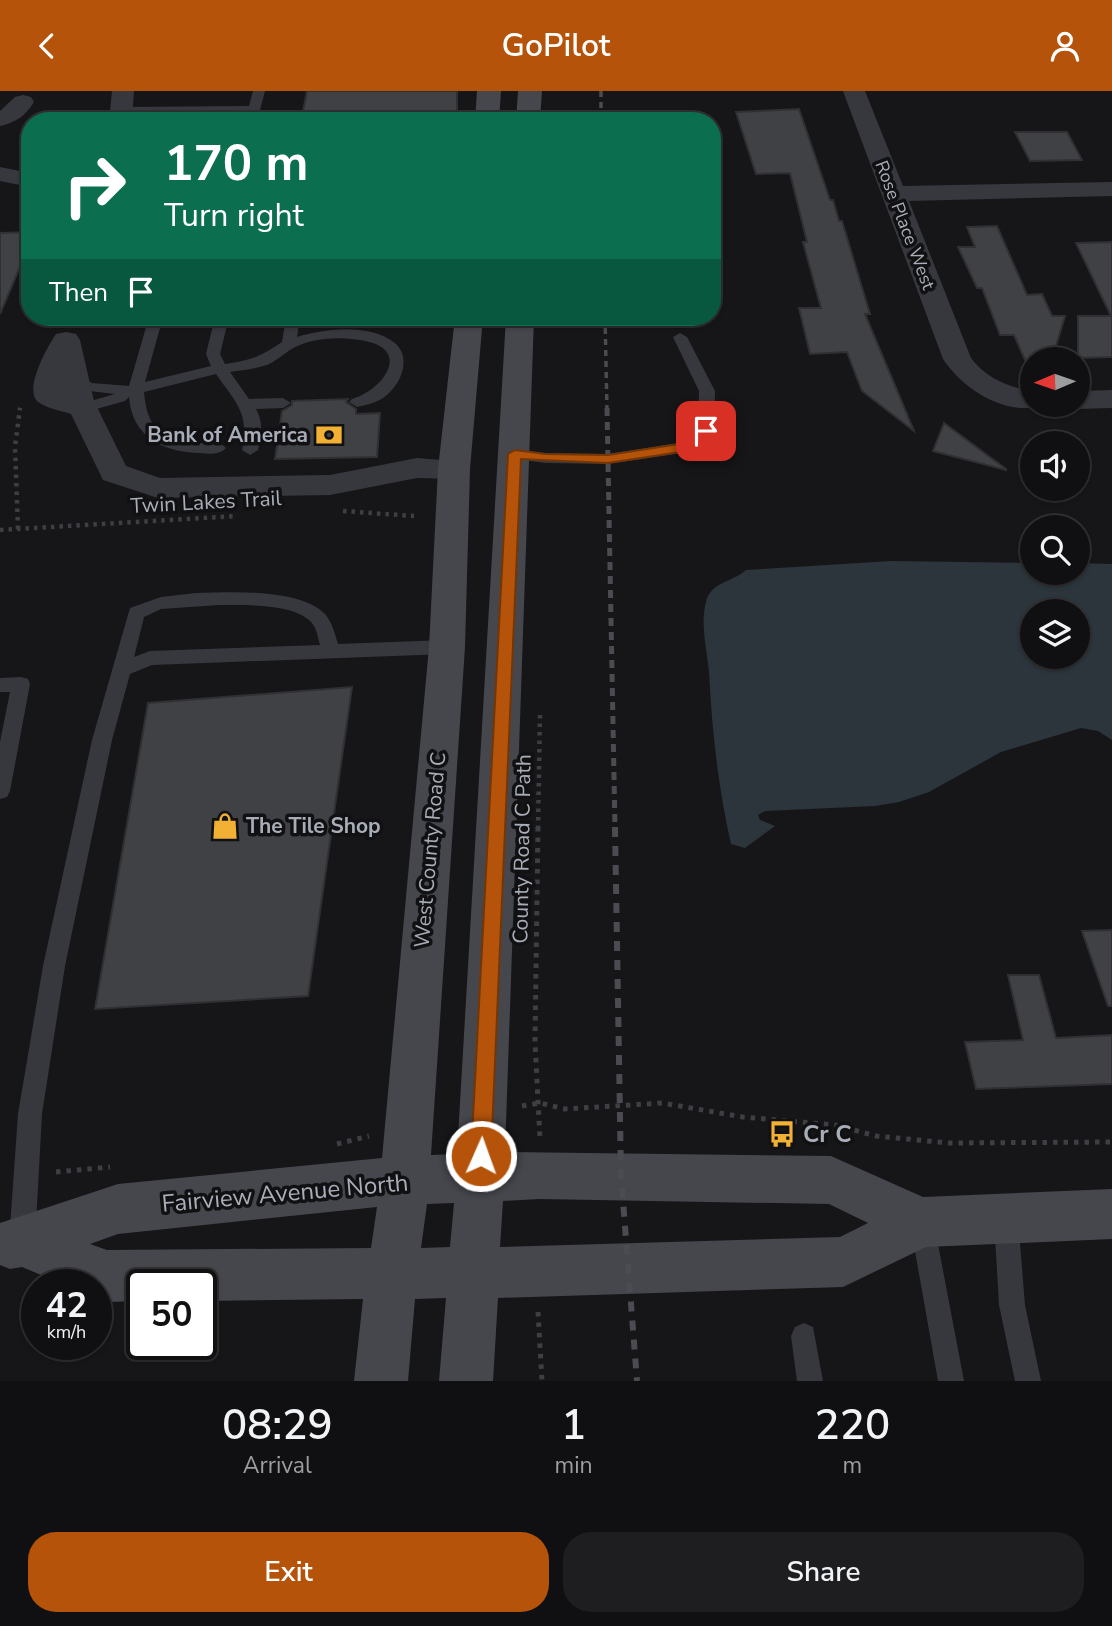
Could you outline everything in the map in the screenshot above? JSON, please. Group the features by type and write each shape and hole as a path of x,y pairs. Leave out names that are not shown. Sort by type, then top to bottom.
{"main road":[{"path":"488,112 489,91"},
{"path":"529,112 530,91"},
{"name":"West County Road C","path":"381,1381 383,1333 406,1180 447,647 454,469 468,326"},
{"path":"466,1381 480,1178 520,326"},
{"name":"Fairview Avenue North","path":"11,1244 118,1209 406,1180 540,1175 831,1179 922,1222"},
{"name":"Fairview Avenue North","path":"11,1244 107,1276 539,1272 843,1262 922,1222 1112,1214"}],"street":[{"name":"Rose Place West","path":"853,91 957,359 978,383 995,391 1020,397"},
{"path":"0,119 13,114 23,102"},
{"path":"0,157 21,160"},
{"path":"0,174 21,178"},
{"path":"893,194 1112,189"},
{"path":"68,328 49,375 49,397 78,394 114,473 158,488 330,485 416,468 454,469"},
{"path":"1090,400 1112,399"}],"lane":[{"path":"252,112 259,91"},
{"path":"121,107 190,112"},
{"path":"153,326 131,391 142,421 157,440 177,448 218,448"},
{"path":"220,326 213,354 220,369 254,414 250,450"},
{"path":"289,344 292,326"},
{"path":"78,394 120,398 131,391 266,360 289,344 310,338 352,335 386,341 398,358 394,378 367,401 357,402"},
{"path":"515,454 545,458 608,459 683,448 706,431 707,391 680,337"},
{"path":"78,394 87,388 131,391"},
{"path":"245,404 283,403"},
{"path":"11,1244 54,966 102,740 135,613 170,602 276,600 302,607 319,619 331,650"},
{"path":"122,670 150,658 447,647"},
{"path":"0,685 21,684 0,791"},
{"path":"1006,1219 1012,1305 1028,1381"},
{"path":"922,1222 951,1381"},
{"path":"804,1336 810,1381"}],"path":[{"path":"18,529 15,447 20,403"},
{"path":"332,511 414,516"},
{"name":"Twin Lakes Trail","path":"0,530 250,515"},
{"name":"County Road C Path","path":"540,708 535,1042 540,1103 540,1175"},
{"path":"482,1113 540,1103 565,1109 662,1104 743,1117 835,1125 876,1136 949,1143 1112,1142"},
{"path":"345,1141 408,1129"},
{"path":"539,1272 541,1381"}],"shaded area":[{"path":"891,561 1020,563 1020,585 1090,585 1090,563 1112,564 1112,740 1098,731 1081,728 1001,752 929,792 899,802 875,806 765,811 758,815 760,820 775,826 745,848 731,844 716,758 704,637 704,610 712,590 746,570"}],"building":[{"path":"307,91 457,91 457,112 303,112"},
{"path":"799,109 830,200 833,200 839,221 842,221 870,314 865,314 914,431 862,391 847,352 810,354 799,308 821,308 803,242 807,242 790,173 756,174 736,112"},
{"path":"1015,132 1067,132 1082,160 1030,161"},
{"path":"997,226 1027,295 1042,294 1052,316 1065,316 1056,347 1020,349 1014,335 1000,335 982,288 977,288 958,247 975,247 967,227"},
{"path":"21,232 21,264 0,314 0,233"},
{"path":"1112,242 1112,357 1090,358 1090,347 1078,347 1078,316 1111,316 1076,243"},
{"name":"Bank of America","path":"348,399 346,402 356,409 356,414 380,413 377,457 275,459 282,411 292,405 292,401"},
{"path":"944,423 1006,469 1006,470 933,451"},
{"path":"352,687 308,996 95,1009 148,703"},
{"path":"1112,930 1112,1006 1108,1006 1082,931"},
{"path":"1008,975 1039,975 1056,1038 1112,1035 1112,1084 976,1089 965,1042 1023,1040"}],"railway":[{"path":"601,91 601,112"},
{"path":"605,326 607,410"},
{"path":"607,408 615,829"},
{"path":"615,827 621,1175 637,1381"}],"place":[{"name":"Bank of America","path":"329,435"},
{"name":"The Tile Shop","path":"225,826"},
{"name":"Cr C","path":"782,1134"}],"route":[{"path":"481,1156 515,454 545,458 608,459 683,448 706,431"}]}
